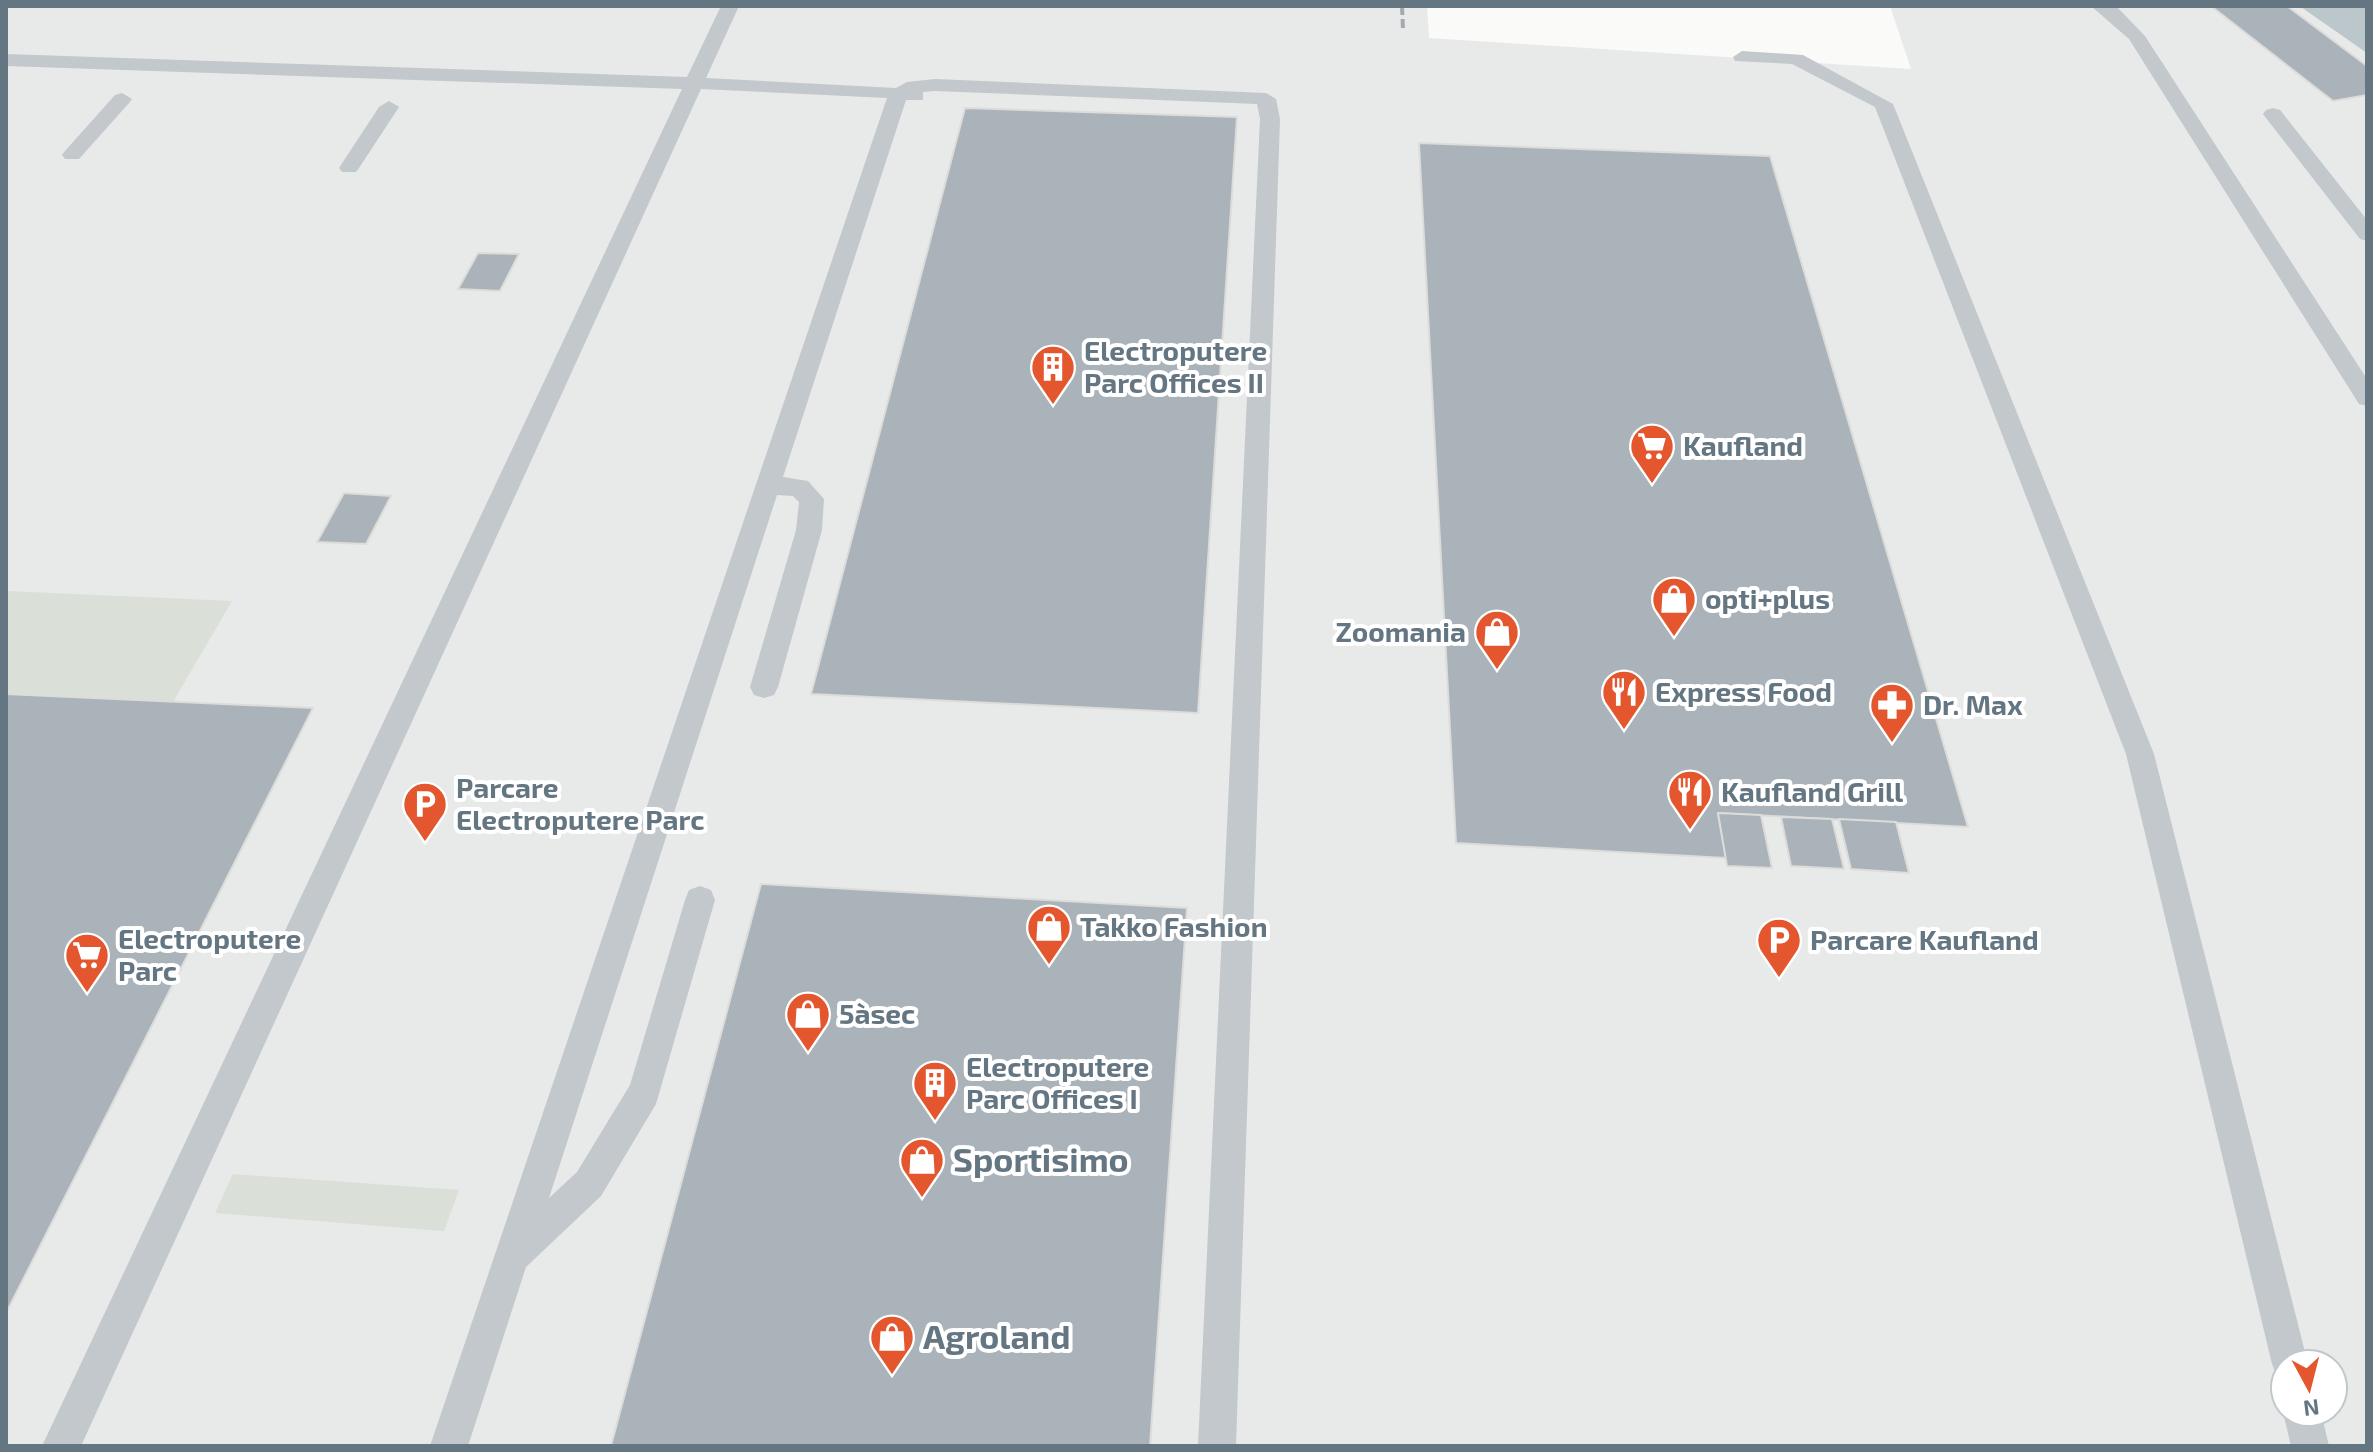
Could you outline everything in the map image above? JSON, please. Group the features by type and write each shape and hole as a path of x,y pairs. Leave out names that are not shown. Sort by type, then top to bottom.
{"lane":[{"path":"61,1446 730,6"},
{"path":"2100,6 2112,12 2136,36 2367,398"},
{"path":"1742,57 1796,59 1883,104 2140,754 2286,1348"},
{"path":"6,60 863,89 894,109 1145,104"},
{"path":"449,1446 894,109 907,88 935,85 1266,99 1270,119 1217,1446"},
{"path":"72,155 122,99"},
{"path":"349,168 389,107"},
{"path":"2273,114 2367,234"},
{"path":"764,687 809,530 812,499 799,487 768,486"},
{"path":"511,1257 589,1184 644,1092 700,900"}],"shaded area":[{"path":"6,6 1427,6 1429,38 1911,69 1890,6 2367,6 2367,1446 6,1446"},
{"path":"2308,6 2367,6 2367,53 2301,7"},
{"path":"6,591 232,601 173,702 6,694"},
{"path":"233,1174 459,1190 444,1231 215,1213"}],"building":[{"path":"2211,6 2287,6 2367,66 2367,95 2333,101"},
{"name":"Electroputere Parc Offices II","path":"965,108 1237,117 1198,713 811,694"},
{"name":"Kaufland","path":"1419,143 1770,156 1968,827 1718,813 1726,858 1456,843"},
{"path":"478,253 519,254 500,291 458,289"},
{"path":"344,493 391,496 366,544 317,542"},
{"name":"Electroputere Parc","path":"6,694 313,708 6,1313"},
{"path":"1718,813 1761,815 1772,868 1727,866"},
{"path":"1781,817 1832,819 1844,869 1791,866"},
{"path":"1839,819 1896,822 1909,873 1851,869"},
{"name":"Electroputere Parc Offices I","path":"761,884 1187,908 1150,1446 611,1446"}],"railway":[{"path":"1402,6 1403,30"}],"place":[{"name":"Electroputere Parc Offices II","path":"1053,406"},
{"name":"Kaufland","path":"1652,485"},
{"name":"opti+plus","path":"1674,638"},
{"name":"Zoomania","path":"1497,671"},
{"name":"Express Food","path":"1624,731"},
{"name":"Dr. Max","path":"1892,744"},
{"name":"Kaufland Grill","path":"1690,831"},
{"name":"Parcare Electroputere Parc","path":"425,843"},
{"name":"Takko Fashion","path":"1049,966"},
{"name":"Parcare Kaufland","path":"1779,979"},
{"name":"Electroputere Parc","path":"87,994"},
{"name":"5àsec","path":"808,1053"},
{"name":"Electroputere Parc Offices I","path":"935,1122"},
{"name":"Sportisimo","path":"922,1199"},
{"name":"Agroland","path":"892,1376"}]}
